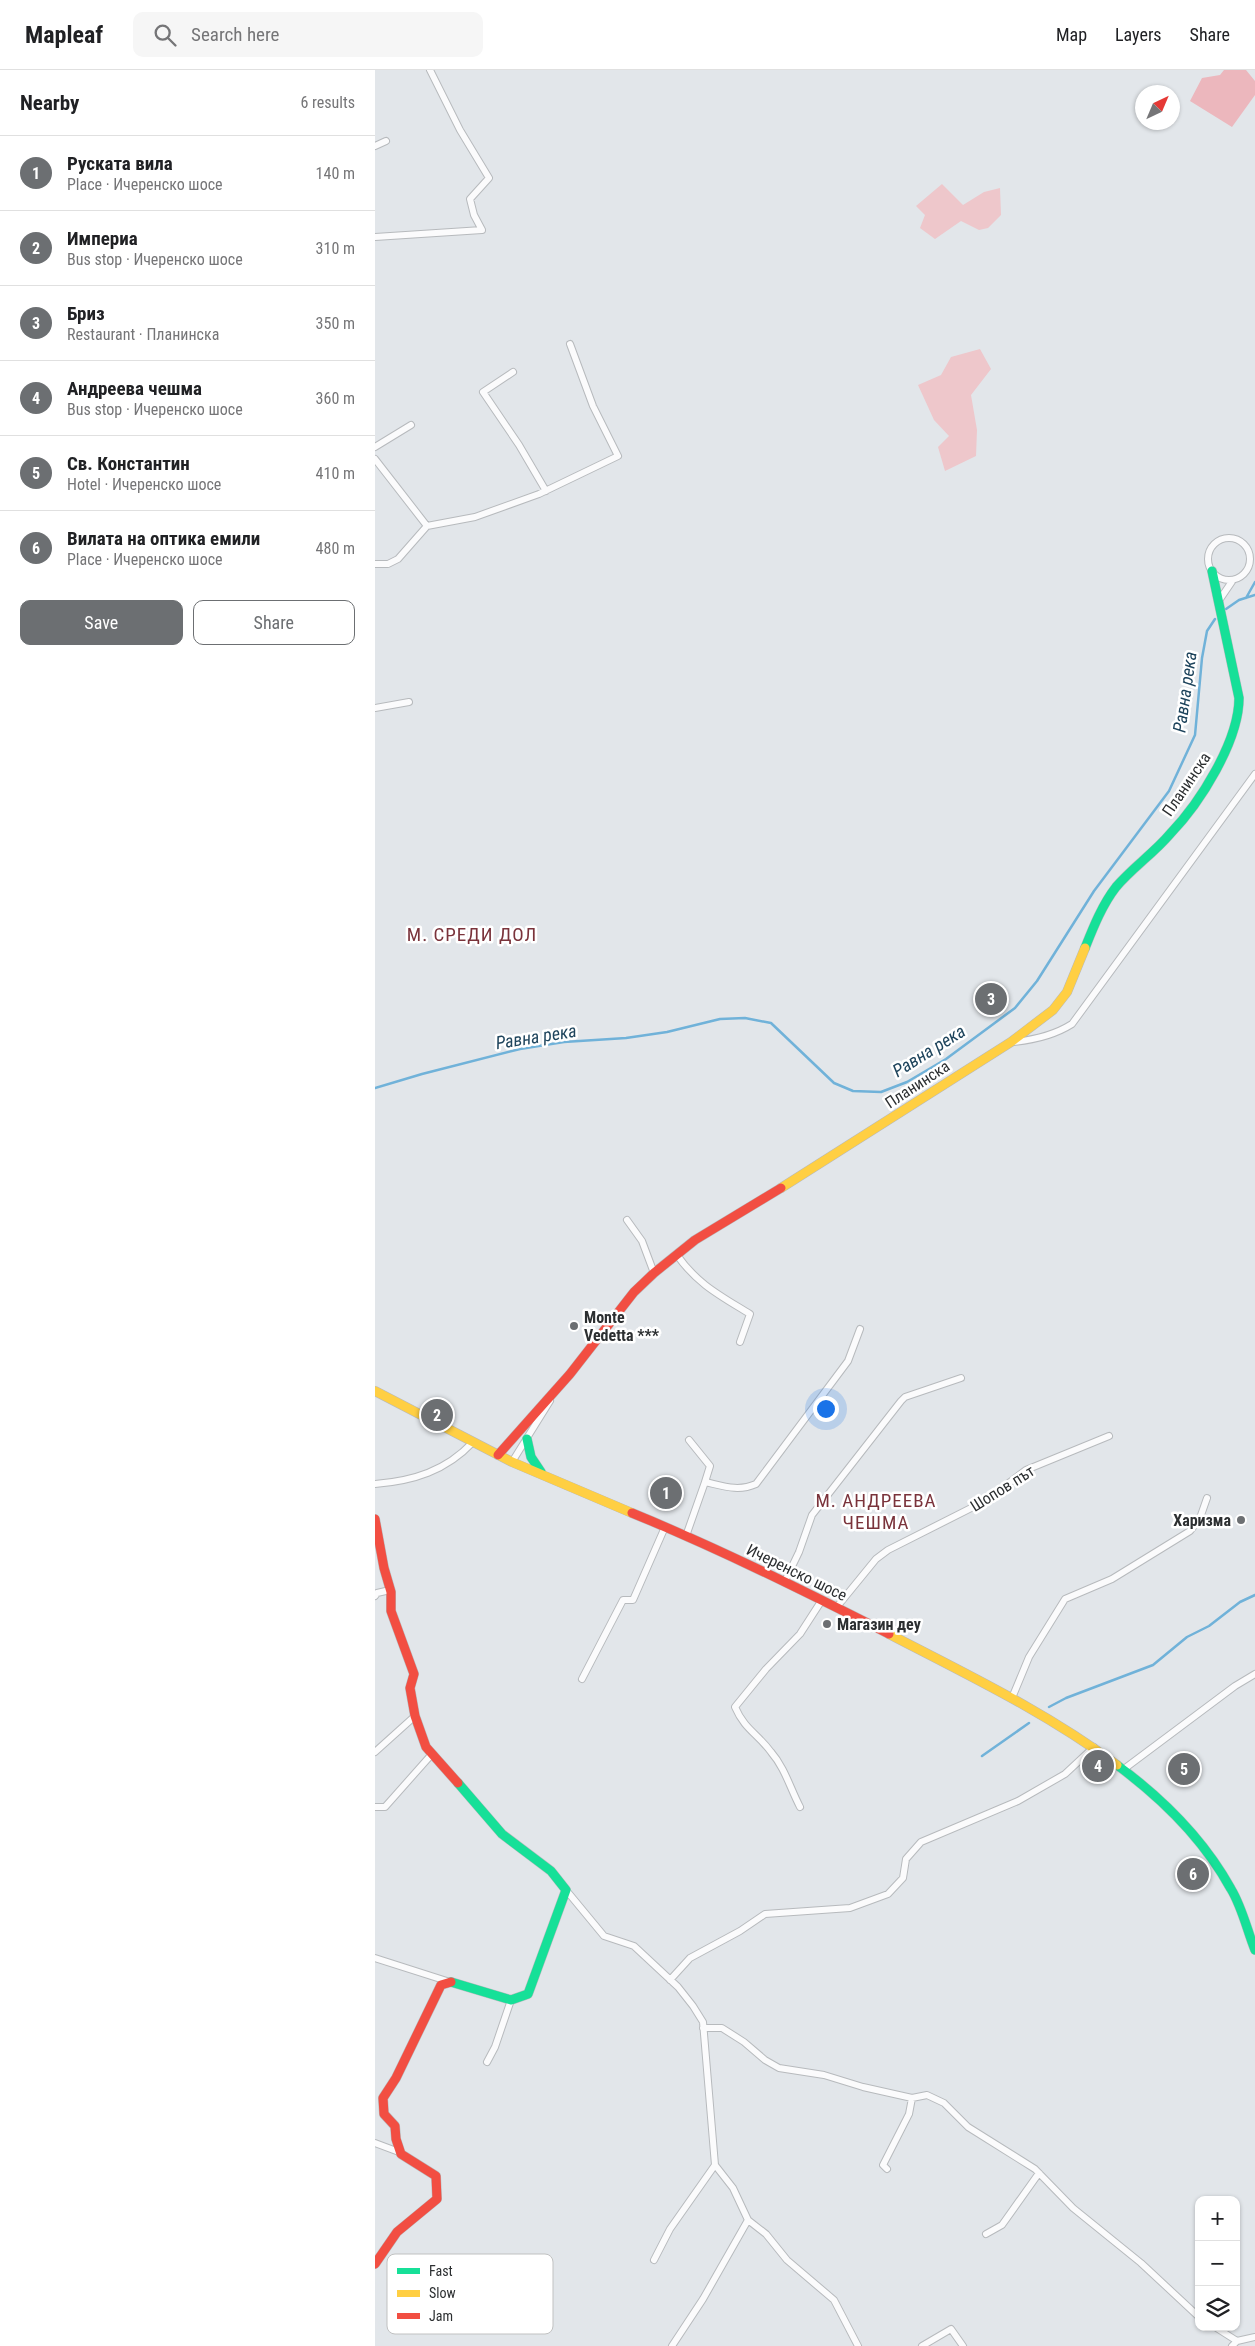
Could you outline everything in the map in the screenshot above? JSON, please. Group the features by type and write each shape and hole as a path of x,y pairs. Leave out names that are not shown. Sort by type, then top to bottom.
{"street":[{"path":"375,238 483,230 474,215 471,199 489,178 461,130 430,70"},
{"path":"375,146 386,141"},
{"path":"375,564 388,564 398,560 427,526 475,517 546,491 618,456 593,406 570,344"},
{"path":"513,372 483,392 519,445 546,491"},
{"path":"375,447 411,424"},
{"path":"375,459 427,526"},
{"path":"1219,602 1233,580 1244,574 1250,562 1249,551 1239,540 1226,538 1214,544 1208,555 1212,571 1221,579 1233,580"},
{"name":"Планинска","path":"498,1455 559,1387 634,1292 677,1254 733,1216 816,1167 1011,1042 1044,1020 1062,1002 1091,932 1109,897 1117,886 1171,834 1195,802 1225,753 1235,730 1239,715 1239,698 1212,571"},
{"path":"375,708 409,702"},
{"path":"1011,1042 1031,1041 1059,1032 1072,1024 1255,774"},
{"path":"627,1220 642,1241 654,1273"},
{"path":"677,1254 688,1271 711,1291 750,1314 740,1342"},
{"path":"705,1482 733,1488 745,1488 756,1484 848,1362 860,1329"},
{"path":"785,1581 799,1552 813,1515 905,1397 961,1378"},
{"path":"512,1462 559,1387"},
{"name":"Ичеренско шосе","path":"375,1391 512,1462 665,1526 785,1581 1013,1698 1093,1747 1151,1790 1198,1838 1232,1890 1252,1932 1255,1950"},
{"name":"Шопов път","path":"836,1608 877,1559 888,1550 985,1501 1026,1470 1109,1436"},
{"path":"527,1439 529,1455 534,1465 545,1476"},
{"path":"687,1536 710,1466 689,1440"},
{"path":"375,1484 415,1479 460,1456 473,1442"},
{"path":"1013,1698 1029,1657 1065,1599 1113,1579 1190,1531 1200,1518 1207,1498"},
{"path":"375,1519 390,1590 391,1610 414,1674 410,1688 415,1716 426,1747 502,1834 551,1871 604,1936 634,1946 670,1980 693,2006 703,2022 715,2165 733,2188 748,2220 766,2234 787,2260 834,2300 858,2346"},
{"path":"582,1679 623,1600 633,1600 665,1526"},
{"path":"375,1596 377,1593 390,1590"},
{"path":"800,1807 784,1769 770,1750 742,1723 735,1707 766,1669 800,1634 822,1600"},
{"path":"1123,1769 1235,1686 1255,1674"},
{"path":"375,1752 415,1716"},
{"path":"670,1980 690,1958 740,1931 765,1914 850,1908 888,1894 903,1878 906,1859 921,1842 1018,1801 1065,1774 1093,1747"},
{"path":"375,1807 385,1807 432,1754"},
{"path":"375,1958 511,2000 528,1994 566,1890"},
{"path":"375,2264 397,2232 437,2199 436,2176 427,2168 401,2155 394,2143 395,2126 383,2114 383,2098 396,2078 441,1985 451,1982"},
{"path":"487,2062 495,2047 511,2000"},
{"path":"703,2028 723,2028 744,2042 765,2060 779,2068 824,2075 863,2087 912,2098 927,2095 944,2102 968,2127 1039,2173 1073,2208 1141,2263 1195,2313"},
{"path":"887,2169 883,2165 909,2114 912,2098"},
{"path":"375,2143 399,2152"},
{"path":"654,2260 670,2229 715,2165"},
{"path":"986,2234 1002,2225 1039,2173"},
{"path":"672,2346 703,2299 748,2220"},
{"path":"922,2346 951,2329 963,2346"},
{"path":"1222,2331 1237,2340 1255,2337"},
{"path":"1232,2346 1237,2340"}],"shaded area":[{"path":"1224,70 1246,70 1255,81 1255,95 1232,127 1190,101 1202,78 1220,75"},
{"path":"942,184 963,205 984,192 1000,188 1001,215 988,228 979,230 961,221 935,239 920,228 925,215 916,206"},
{"path":"980,349 991,369 971,395 977,430 976,456 945,471 938,447 949,436 934,420 918,385 941,375 951,357"}],"waterway":[{"path":"1246,598 1255,582"},
{"name":"Равна река","path":"1226,609 1239,600 1255,595"},
{"name":"Равна река","path":"375,1088 520,1049 564,1042 626,1038 667,1032 720,1019 745,1018 771,1023 834,1083 853,1091 881,1092 907,1082 946,1059 1015,1008 1037,981 1094,891 1169,791 1195,735 1202,658 1207,631 1215,619"},
{"path":"1049,1707 1066,1698 1153,1665 1187,1637 1209,1626 1240,1602 1255,1595"},
{"path":"982,1756 1029,1723"}],"traffic: fast":[{"path":"1085,948 1106,901 1116,887 1164,841 1182,821 1205,789 1225,752 1232,733 1239,698 1212,571"},
{"path":"527,1439 531,1457 541,1472"},
{"path":"1117,1765 1166,1806 1195,1836 1208,1853 1235,1896 1255,1950"},
{"path":"451,1982 511,2000 528,1994 566,1890 551,1871 502,1834 458,1783"}],"traffic: slow":[{"path":"781,1188 1011,1042 1053,1010 1067,992 1085,948"},
{"path":"375,1391 512,1462 632,1513"},
{"path":"889,1634 1034,1711 1117,1765"}],"traffic: jam":[{"path":"498,1455 570,1374 634,1292 654,1273 695,1240 781,1188"},
{"path":"632,1513 794,1586 889,1634"},
{"path":"375,1519 384,1568 391,1592 391,1611 414,1674 410,1688 415,1716 426,1747 458,1783"},
{"path":"375,2264 397,2232 437,2199 436,2176 401,2154 396,2139 395,2126 384,2114 383,2098 396,2078 441,1985 451,1982"}],"place":[{"name":"Бриз","path":"991,999"},
{"name":"Monte Vedetta ***","path":"574,1326"},
{"name":"Империа","path":"437,1415"},
{"name":"Руската вила","path":"666,1493"},
{"name":"Харизма","path":"1241,1520"},
{"name":"Магазин деу","path":"827,1624"},
{"name":"Андреева чешма","path":"1098,1766"},
{"name":"Св. Константин","path":"1184,1769"},
{"name":"Вилата на оптика емили","path":"1193,1874"}],"district":[{"name":"М. СРЕДИ ДОЛ","path":"472,934"},
{"name":"М. АНДРЕЕВА ЧЕШМА","path":"876,1511"}]}
